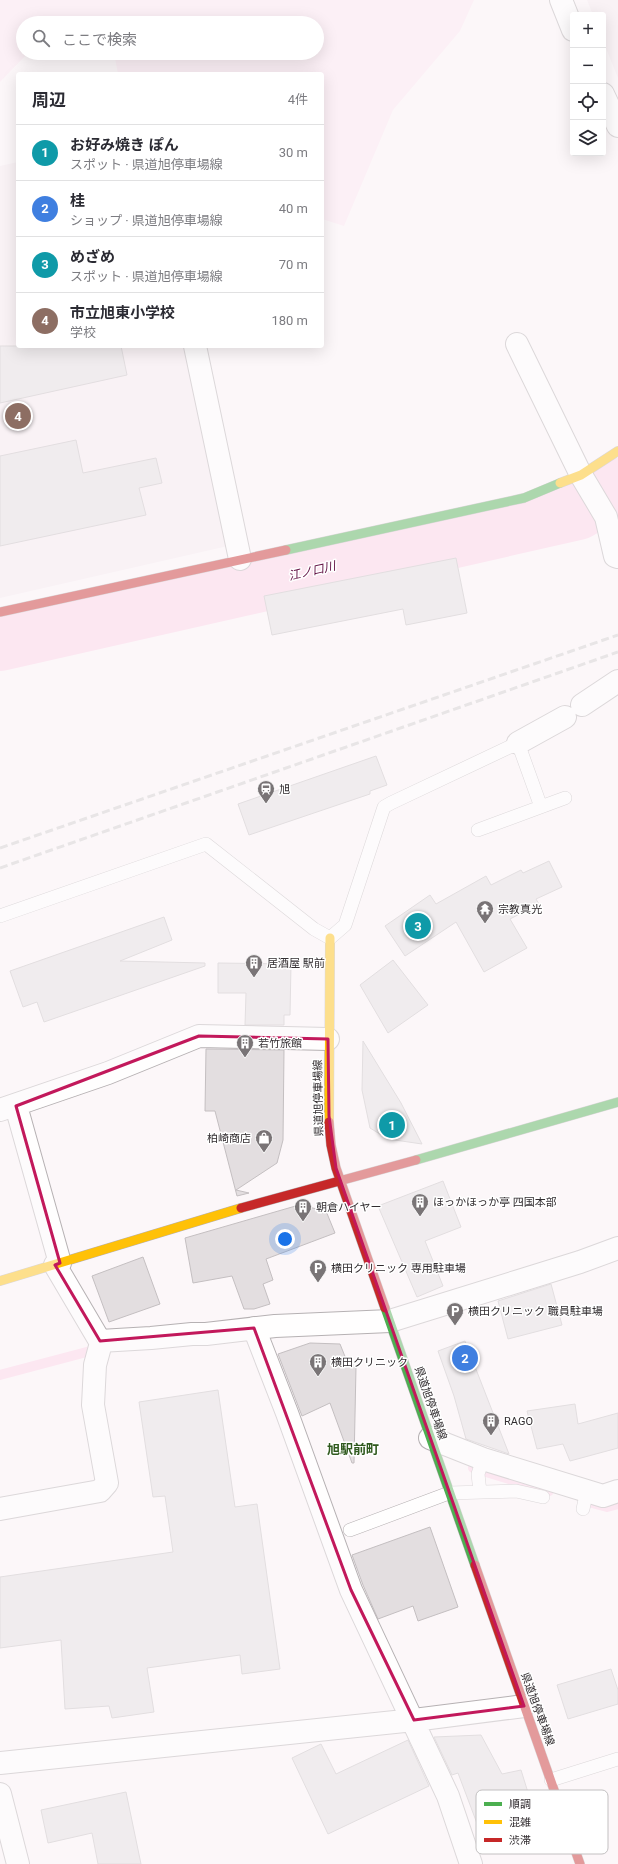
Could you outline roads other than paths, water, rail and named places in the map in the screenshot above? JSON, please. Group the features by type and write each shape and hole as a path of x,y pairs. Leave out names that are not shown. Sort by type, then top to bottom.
{"street":[{"path":"561,0 570,22"},
{"path":"606,100 618,126"},
{"path":"517,344 584,481 606,517 616,556 618,557"},
{"path":"195,348 240,559"},
{"path":"0,612 524,498 584,481 618,451"},
{"path":"518,743 573,711 618,681"},
{"name":"県道旭停車場線","path":"330,938 328,1039 329,1116 331,1145 340,1181 554,1790"},
{"path":"0,1509 100,1491 108,1483 93,1405 95,1365 100,1348 100,1341 57,1264 8,1108 108,1073 199,1036 328,1039"},
{"path":"0,1281 282,1196 404,1164 618,1102"},
{"path":"100,1341 206,1334 254,1328 324,1323 369,1323 390,1321 580,1262 618,1248"},
{"path":"254,1328 287,1413 351,1590 414,1720 448,1796 471,1864"},
{"path":"430,1438 481,1467 518,1483 585,1500 618,1491"},
{"path":"0,1763 414,1720 524,1706"},
{"path":"0,1794 18,1864"},
{"name":"県道旭停車場線","path":"577,1854 580,1864"}],"lane":[{"path":"0,916 206,844 314,929 330,938 345,925 384,807 518,743 541,807"},
{"path":"478,830 565,798"},
{"path":"480,1492 481,1467"},
{"path":"350,1530 449,1493 480,1492 518,1483 543,1497"},
{"path":"551,1780 618,1759"}],"waterway":[{"name":"江ノ口川","path":"0,642 578,511 618,487"},
{"path":"0,1375 98,1349"},
{"path":"473,1468 549,1491"},
{"path":"592,1503 607,1507 618,1504"}],"railway":[{"path":"0,848 618,635"},
{"path":"0,868 618,652"}],"place":[{"name":"市立旭東小学校","path":"18,416"},
{"name":"旭","path":"266,804"},
{"name":"宗教真光","path":"485,924"},
{"name":"めざめ","path":"418,926"},
{"name":"居酒屋 駅前","path":"254,978"},
{"name":"若竹旅館","path":"245,1058"},
{"name":"お好み焼き ぽん","path":"392,1125"},
{"name":"柏崎商店","path":"264,1153"},
{"name":"ほっかほっか亭 四国本部","path":"420,1217"},
{"name":"朝倉ハイヤー","path":"303,1222"},
{"name":"横田クリニック 専用駐車場","path":"318,1283"},
{"name":"横田クリニック 職員駐車場","path":"455,1326"},
{"name":"桂","path":"465,1358"},
{"name":"横田クリニック","path":"318,1377"},
{"name":"RAGO","path":"491,1436"}],"district":[{"name":"旭駅前町","path":"353,1449"}]}
